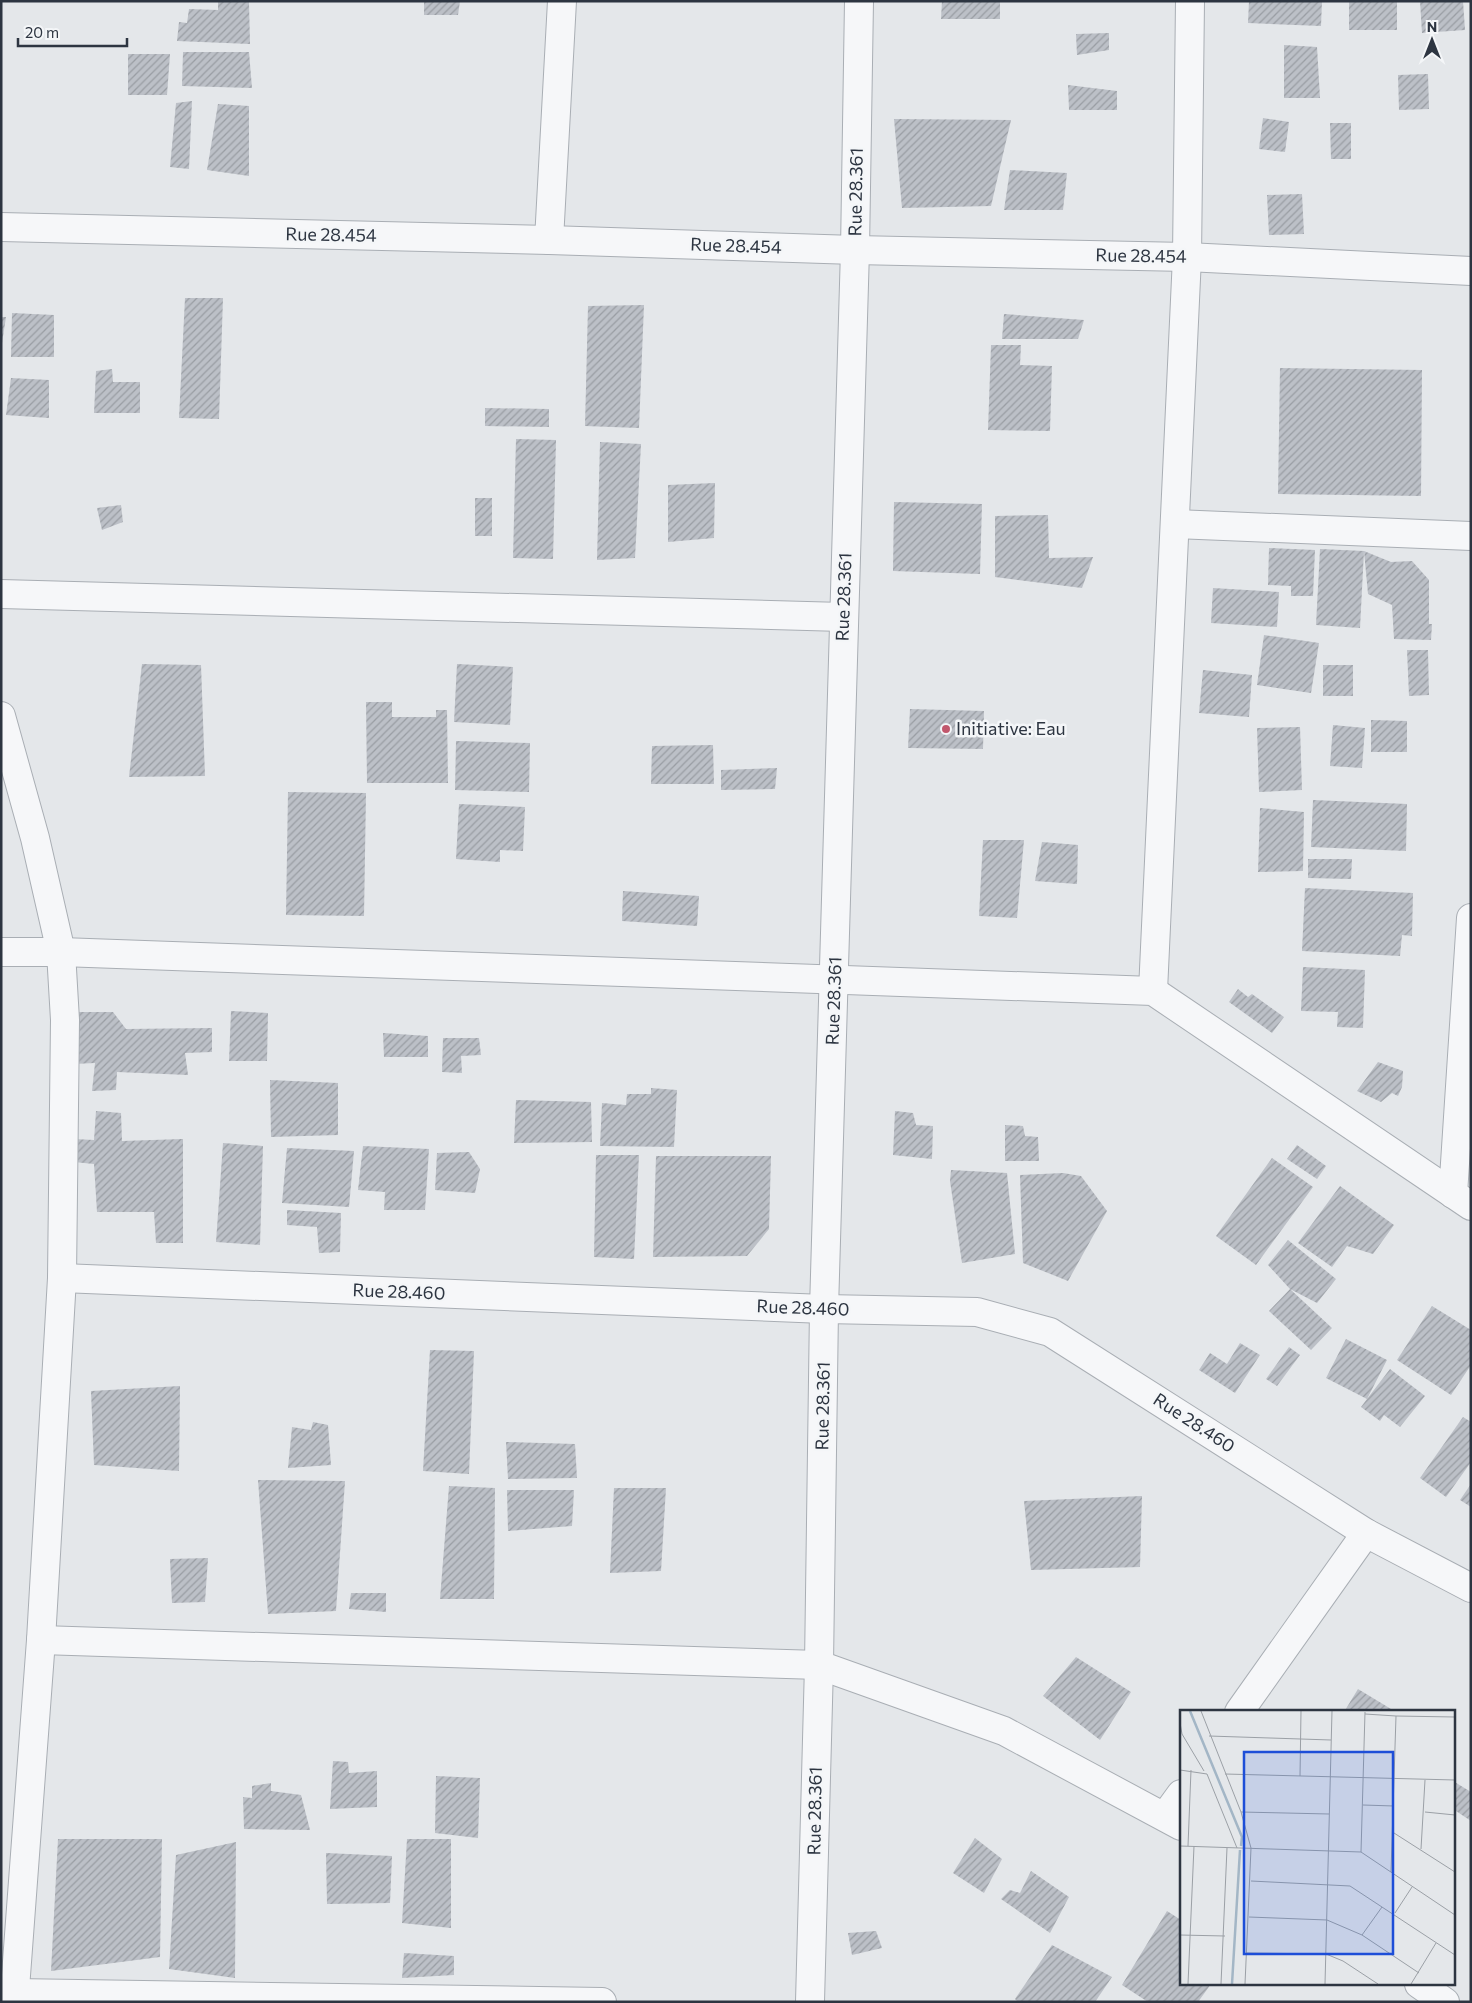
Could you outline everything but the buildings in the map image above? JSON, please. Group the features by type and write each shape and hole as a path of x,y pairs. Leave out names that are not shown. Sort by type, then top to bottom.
{"street":[{"path":"549,240 562,1"},
{"name":"Rue 28.361","path":"810,2002 819,1664 824,1309 855,250 859,1"},
{"path":"1153,991 1188,257 1190,1"},
{"name":"Rue 28.454","path":"1,227 1188,257 1471,271"},
{"path":"1175,524 1471,536"},
{"path":"1,594 844,617"},
{"path":"1,716 35,838 61,952 65,1020 62,1278 41,1640 14,1998 602,2002"},
{"path":"1462,1200 1471,918"},
{"path":"1,952 61,952 1153,991 1462,1200"},
{"name":"Rue 28.460","path":"62,1278 824,1309 977,1312 1050,1332 1366,1533 1471,1588"},
{"path":"1240,1710 1366,1533"},
{"path":"41,1640 819,1664 1004,1731 1176,1812"},
{"path":"1422,1986 1445,2002"}],"place":[{"name":"Initiative: Eau","path":"946,729"}]}
